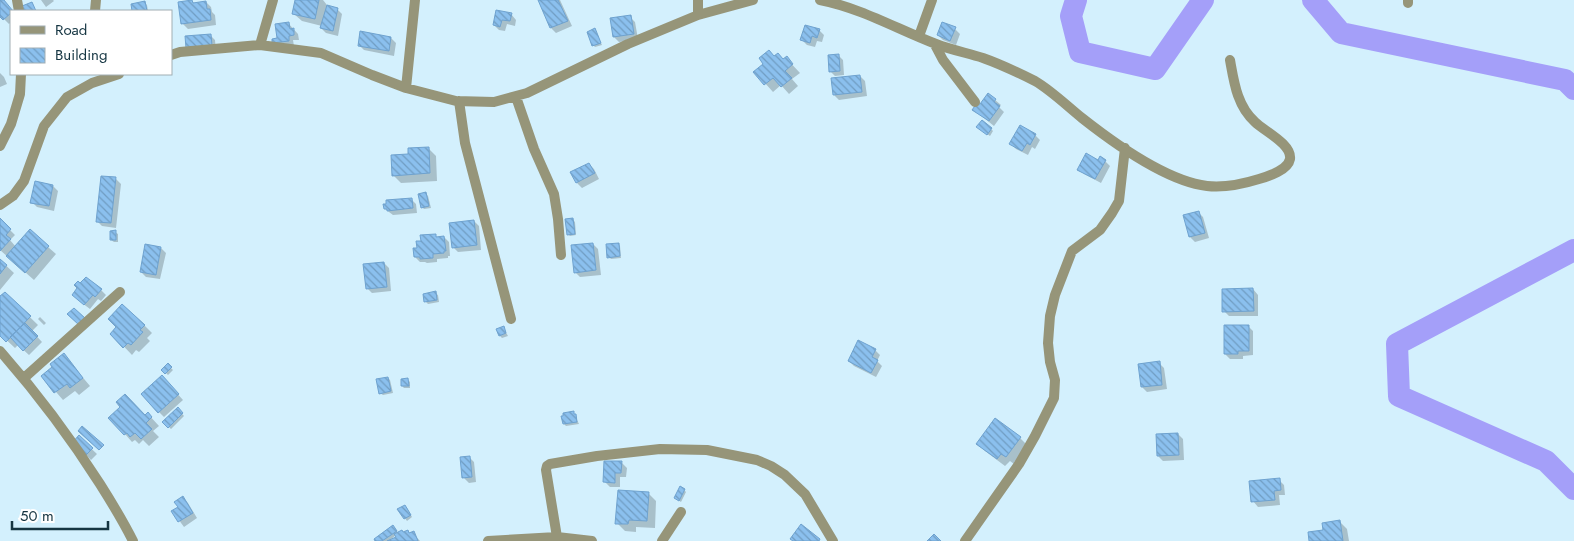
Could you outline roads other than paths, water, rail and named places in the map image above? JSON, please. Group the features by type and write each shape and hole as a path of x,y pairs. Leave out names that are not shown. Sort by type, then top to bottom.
{"street":[{"path":"260,46 274,0"},
{"path":"406,88 415,0"},
{"path":"698,0 698,15"},
{"path":"172,55 180,52 260,46 321,53 406,88 459,101 494,102 527,93 628,44 698,15 753,0"},
{"path":"820,0 861,11 934,43 954,51 984,59 1036,82 1083,119 1154,167 1179,179 1207,186 1230,186 1245,183 1274,173 1287,165 1290,158 1289,152 1282,143 1254,121 1244,108 1236,91 1230,60"},
{"path":"919,36 932,0"},
{"path":"934,43 943,60 975,102"},
{"path":"0,146 11,124 20,94 21,75"},
{"path":"0,204 13,196 24,181 44,126 67,97 92,78 112,75"},
{"path":"516,97 534,148 554,194 560,255"},
{"path":"459,101 465,143 511,319"},
{"path":"965,541 1018,464 1035,436 1054,398 1055,380 1050,362 1048,343 1050,316 1055,295 1072,251 1100,230 1119,201 1125,148"},
{"path":"24,378 120,292"},
{"path":"0,352 24,378 77,448 123,521 133,541"},
{"path":"557,537 546,470 547,466 597,456 660,448 707,450 757,460 771,466 785,475 805,494 833,541"},
{"path":"662,541 682,512"},
{"path":"488,541 557,537 592,541"}],"waterway":[{"path":"1076,0 1071,16 1080,52 1155,69 1203,0"},
{"path":"1313,0 1341,33 1565,80 1574,89"},
{"path":"1574,250 1397,344 1399,396 1546,461 1574,489"}]}
